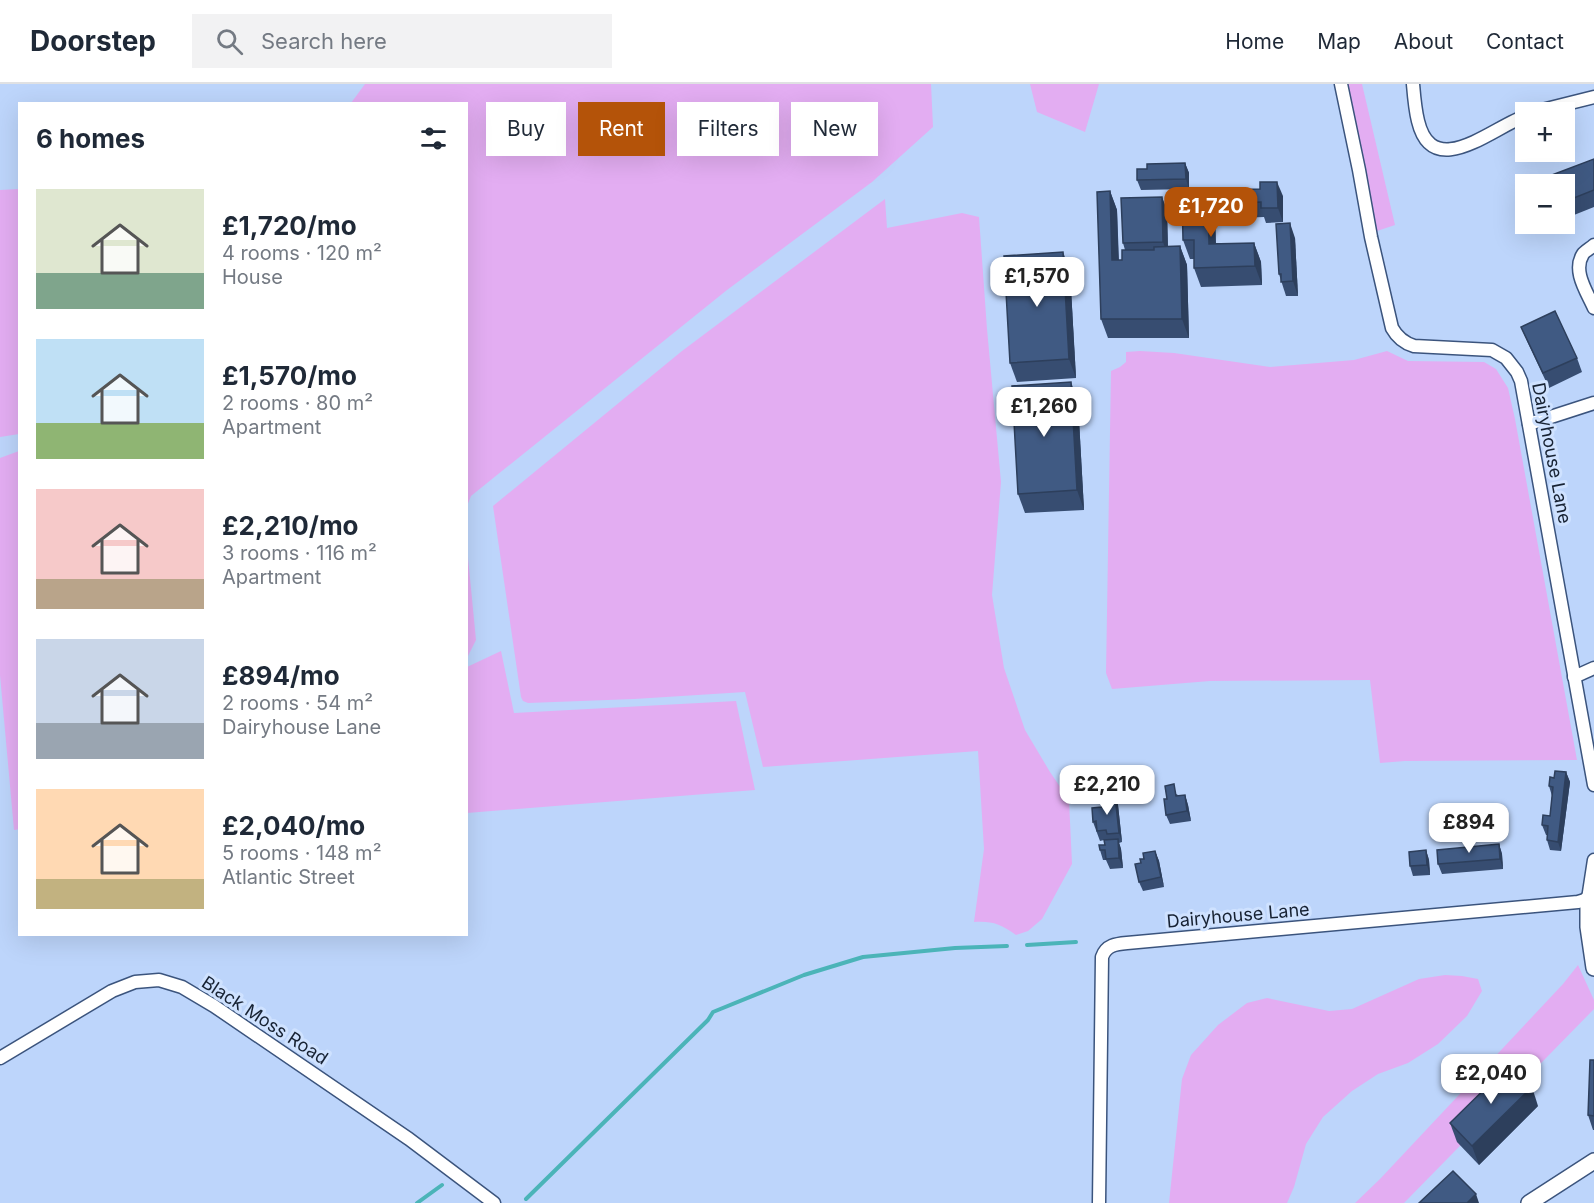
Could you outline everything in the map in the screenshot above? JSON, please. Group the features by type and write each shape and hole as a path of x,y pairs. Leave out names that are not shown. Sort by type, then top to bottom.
{"street":[{"name":"Dairyhouse Lane","path":"1341,84 1371,237 1392,328 1396,335 1414,346 1482,349 1501,353 1512,363 1521,381 1594,785"},
{"path":"1413,84 1417,121 1430,144 1441,150 1458,149 1478,141 1515,120"},
{"path":"1574,102 1594,97"},
{"path":"1594,245 1583,253 1578,267 1594,308"},
{"path":"1528,424 1594,403"},
{"path":"1574,677 1594,668"},
{"path":"1594,860 1588,927 1594,968"},
{"name":"Dairyhouse Lane","path":"1099,1203 1101,970 1103,953 1111,946 1578,902 1591,898"},
{"name":"Black Moss Road","path":"0,1058 112,991 135,982 159,980 182,987 214,1006 409,1139 494,1203"},
{"path":"1529,1203 1594,1161"}],"shaded area":[{"path":"365,84 931,84 933,127 872,182 727,290 471,496 468,504 468,102 352,102"},
{"path":"1030,84 1099,84 1085,132 1037,112"},
{"path":"1347,84 1362,84 1395,225 1377,231"},
{"path":"18,189 18,434 0,437 0,190"},
{"path":"885,199 887,228 962,213 979,217 1001,482 992,595 1004,668 1025,730 1069,800 1072,864 1042,919 1028,931 1016,935 996,924 974,922 984,849 978,751 763,767 745,692 528,703 521,697 493,506 682,351"},
{"path":"1387,351 1408,361 1484,362 1496,369 1508,388 1515,419 1577,760 1380,763 1370,680 1210,681 1112,689 1106,673 1111,371 1126,362 1126,352 1174,353 1270,367 1354,360"},
{"path":"18,451 18,829 14,830 0,675 0,458"},
{"path":"468,558 476,640 468,656"},
{"path":"501,651 514,713 736,701 755,790 468,813 468,667"},
{"path":"1578,965 1594,1000 1594,1009 1404,1203 1355,1203 1563,984"},
{"path":"1445,975 1478,979 1482,991 1467,1016 1438,1044 1408,1063 1378,1074 1352,1091 1323,1117 1306,1144 1287,1203 1169,1203 1182,1079 1191,1055 1218,1025 1247,1003 1267,998 1329,1011 1352,1009 1419,979"}],"building":[{"path":"1594,159 1594,190 1575,198 1575,174 1555,174"},
{"path":"1185,163 1186,179 1137,180 1137,169 1147,169 1147,164"},
{"path":"1260,182 1277,182 1278,208 1261,208 1261,202 1233,203 1233,190 1260,189"},
{"path":"1110,191 1112,260 1122,260 1122,250 1154,250 1154,247 1180,246 1182,319 1101,319 1097,192"},
{"path":"1208,193 1209,244 1254,243 1255,266 1194,268 1194,240 1183,240 1182,194"},
{"path":"1162,197 1163,242 1123,243 1121,198"},
{"path":"1290,223 1293,281 1281,282 1276,224"},
{"path":"1063,252 1069,359 1010,363 1004,256"},
{"path":"1555,311 1577,358 1543,373 1521,327"},
{"path":"1071,382 1077,490 1018,494 1012,386"},
{"path":"1555,771 1566,772 1558,842 1547,840 1548,826 1542,825 1543,815 1550,816 1553,787 1549,786 1550,777 1554,778"},
{"path":"1174,784 1176,796 1185,795 1187,811 1166,815 1165,786"},
{"path":"1115,796 1119,833 1107,834 1106,830 1097,831 1096,821 1093,822 1092,808 1102,807 1101,797"},
{"path":"1118,839 1119,858 1106,859 1105,850 1100,850 1099,845 1105,845 1104,840"},
{"path":"1499,844 1500,859 1438,864 1437,850"},
{"path":"1426,850 1427,865 1410,866 1409,852"},
{"path":"1155,851 1161,877 1139,882 1135,864 1141,863 1140,859 1144,859 1143,853"},
{"path":"1590,1060 1594,1060 1594,1116 1588,1115"},
{"path":"1509,1065 1532,1087 1472,1146 1450,1123"},
{"path":"1453,1171 1476,1194 1467,1203 1419,1203"}],"waterway":[{"path":"1027,945 1076,942"},
{"path":"526,1199 708,1020 713,1012 804,975 863,957 955,948 1007,946"},
{"path":"417,1203 442,1185"}]}
